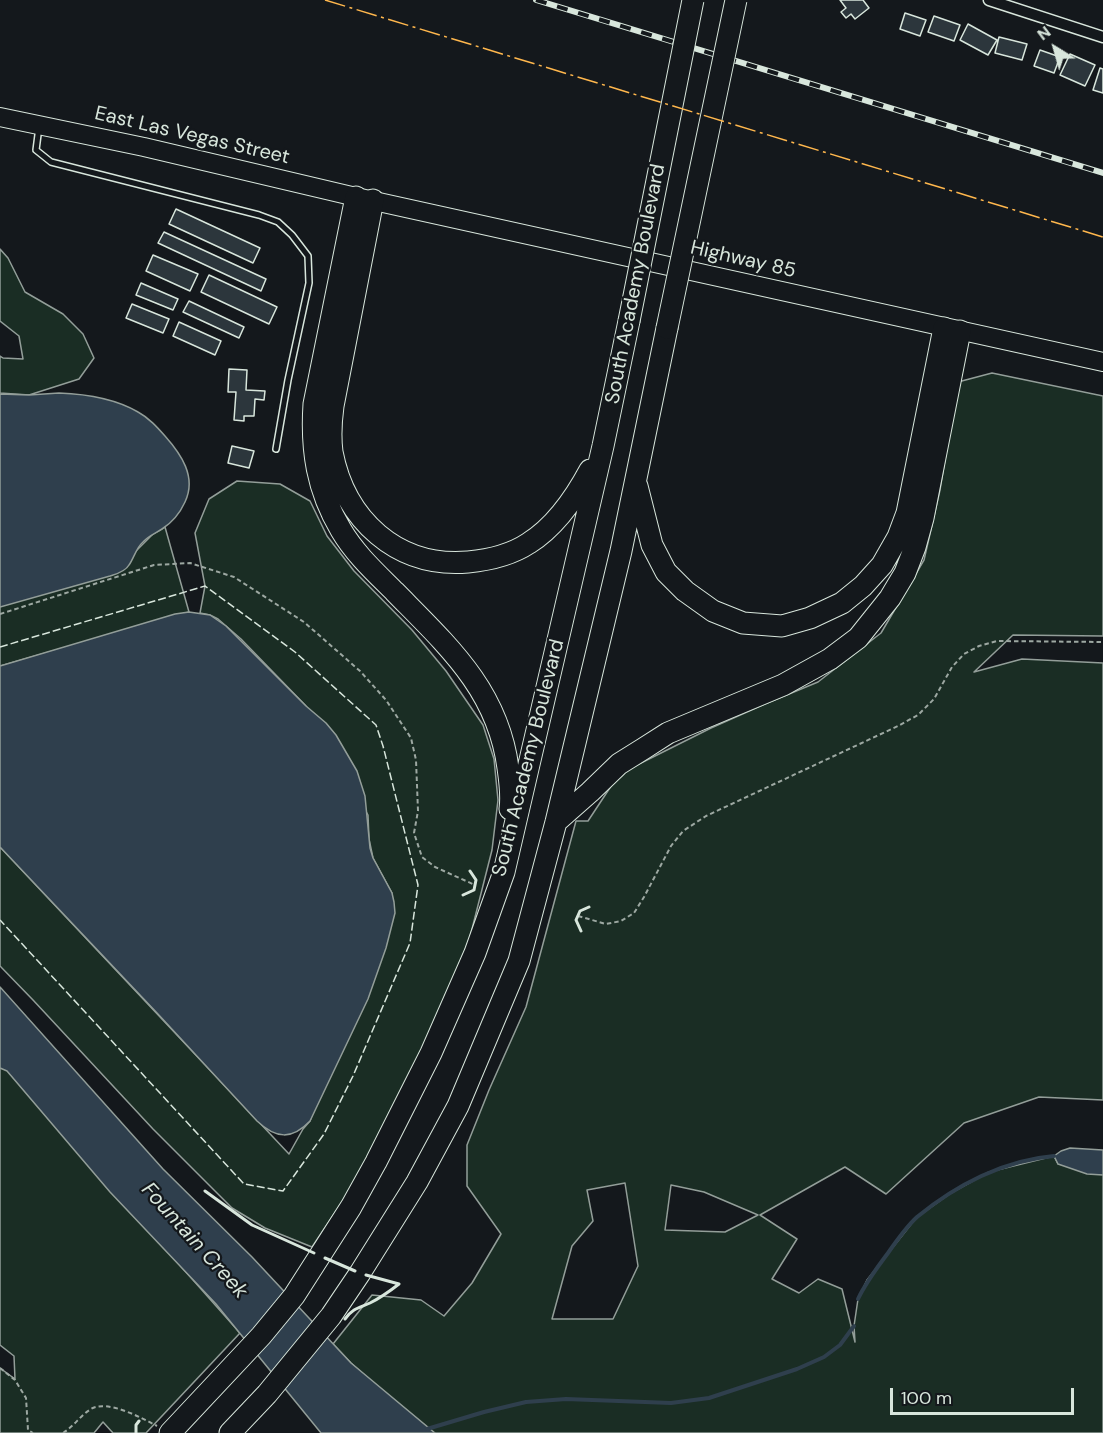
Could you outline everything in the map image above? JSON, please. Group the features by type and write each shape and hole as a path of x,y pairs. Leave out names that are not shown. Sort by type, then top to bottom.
{"highway":[{"name":"South Academy Boulevard","path":"166,1431 261,1336 294,1296 351,1207 376,1162 431,1053 475,953 504,872 603,446 693,0"},
{"name":"South Academy Boulevard","path":"230,1433 299,1357 331,1316 417,1182 458,1106 519,961 556,822 621,551 736,0"},
{"path":"364,198 330,430 338,474 361,519 378,536 402,551 427,559 453,563 480,561 502,556 529,544 552,525 582,486 603,446"},
{"path":"364,198 314,404 312,428 314,452 330,510 342,532 363,560 467,669 484,695 496,721 506,750 512,797 504,872"},
{"path":"635,480 652,545 666,572 684,591 713,610 743,623 782,626 810,618 842,603 864,586 882,565 898,537 907,513 952,330"},
{"path":"556,822 619,764 669,733 783,685 830,659 858,639 875,618 905,573 923,518 952,330"}],"main road":[{"name":"East Las Vegas Street","path":"0,117 364,198"},
{"name":"Highway 85","path":"364,198 1103,362"}],"street":[{"path":"989,0 1103,37"}],"lane":[{"path":"39,126 36,150 51,162 259,215 278,222 292,235 308,256 309,283 276,449"}],"path":[{"path":"0,614 154,565 190,563 234,577 304,622 360,671 386,700 411,738 416,760 418,811 414,833 422,857 435,867 475,885"},
{"path":"578,916 606,924 621,921 634,914 671,846 683,831 706,816 918,715 934,699 951,667 964,654 997,641 1103,642"},
{"path":"0,1368 15,1380 26,1398 28,1430 33,1433"},
{"path":"63,1433 94,1407 108,1406 138,1416 166,1431"}],"green space":[{"path":"0,249 8,258 25,292 63,314 83,334 94,358 79,379 29,395 0,393 0,356 23,359 19,336 0,321"},
{"path":"992,373 1103,396 1103,636 1013,635 974,672 1022,659 1103,663 1103,1100 1039,1097 964,1123 886,1194 845,1167 760,1215 797,1239 772,1279 799,1293 818,1279 842,1289 855,1342 854,1326 858,1299 867,1280 916,1218 951,1193 989,1172 1054,1156 1058,1164 1103,1170 1103,1433 429,1433 333,1344 372,1295 421,1300 444,1316 472,1283 501,1234 467,1186 467,1145 526,1007 576,821 588,821 619,774 711,728 818,682 881,633 924,560 940,490 958,382","holes":["625,1183 638,1266 613,1319 552,1319 572,1246 593,1221 587,1190","671,1185 704,1192 758,1215 725,1232 665,1230"]},
{"path":"237,481 280,484 310,501 327,536 354,571 412,630 446,671 483,725 494,759 498,800 492,850 470,937 423,1056 367,1165 312,1247 265,1228 232,1208 153,1129 0,966 0,847 289,1154 310,1121 392,893 373,858 368,815 306,706 241,639 218,619 200,613 205,586 195,533 209,499"},
{"path":"165,527 189,612 0,666 0,606 136,551 153,534"},
{"path":"0,1068 7,1070 240,1333 146,1433 113,1433 103,1422 94,1433 0,1433 0,1368 15,1379 14,1356 0,1345"}],"water":[{"path":"59,393 110,400 146,417 182,458 188,475 188,493 176,517 145,540 123,571 0,607 0,394"},
{"path":"189,612 210,615 226,626 336,735 357,771 365,796 370,848 392,893 394,902 395,913 386,948 368,999 310,1121 297,1132 290,1134 277,1134 257,1121 0,847 0,666 175,614"},
{"name":"Fountain Creek","path":"0,987 163,1169 252,1257 351,1363 435,1433 321,1433 216,1304 110,1192 7,1071 0,1068"},
{"path":"1070,1148 1103,1150 1103,1175 1087,1174 1058,1164 1054,1156"}],"building":[{"path":"840,0 863,0 869,8 855,19 851,14 846,18 841,12 846,8"},
{"path":"905,13 926,20 920,36 900,29"},
{"path":"934,16 960,25 954,41 928,32"},
{"path":"968,24 997,40 988,55 960,40"},
{"path":"999,37 1027,44 1022,60 995,53"},
{"path":"1040,50 1060,57 1054,73 1034,66"},
{"path":"1070,54 1095,65 1085,86 1060,75"},
{"path":"1100,68 1103,69 1103,93 1093,90"},
{"path":"176,209 260,248 253,263 169,224"},
{"path":"164,232 266,279 261,291 158,243"},
{"path":"153,255 198,274 190,291 146,271"},
{"path":"209,275 277,307 269,324 201,292"},
{"path":"141,283 178,299 173,310 136,295"},
{"path":"189,301 244,327 239,338 183,312"},
{"path":"132,304 169,319 163,333 126,318"},
{"path":"179,322 221,341 215,355 173,336"},
{"path":"229,369 247,370 246,390 265,391 264,400 255,399 254,416 244,416 244,421 234,420 236,392 228,392"},
{"path":"232,446 254,451 249,468 228,463"}],"waterway":[{"path":"858,1299 872,1275 909,1225 932,1205 981,1176 1035,1158 1054,1156"},
{"path":"427,1429 526,1402 566,1399 671,1403 709,1398 797,1369 824,1357 840,1345 854,1326"}],"railway":[{"path":"536,0 1103,173"}],"fence":[{"path":"0,647 205,586 295,652 376,725 418,885 410,943 353,1076 324,1134 283,1191 244,1184 0,920"}],"wall":[{"path":"463,895 474,890 476,880 470,871"},
{"path":"581,931 576,920 580,911 589,907"},
{"path":"205,1191 252,1225 314,1253"},
{"path":"325,1258 355,1271"},
{"path":"345,1319 354,1310 377,1299 399,1284 366,1275"},
{"path":"136,1433 136,1425 139,1421"}],"power":[{"path":"325,0 1103,237"}]}
